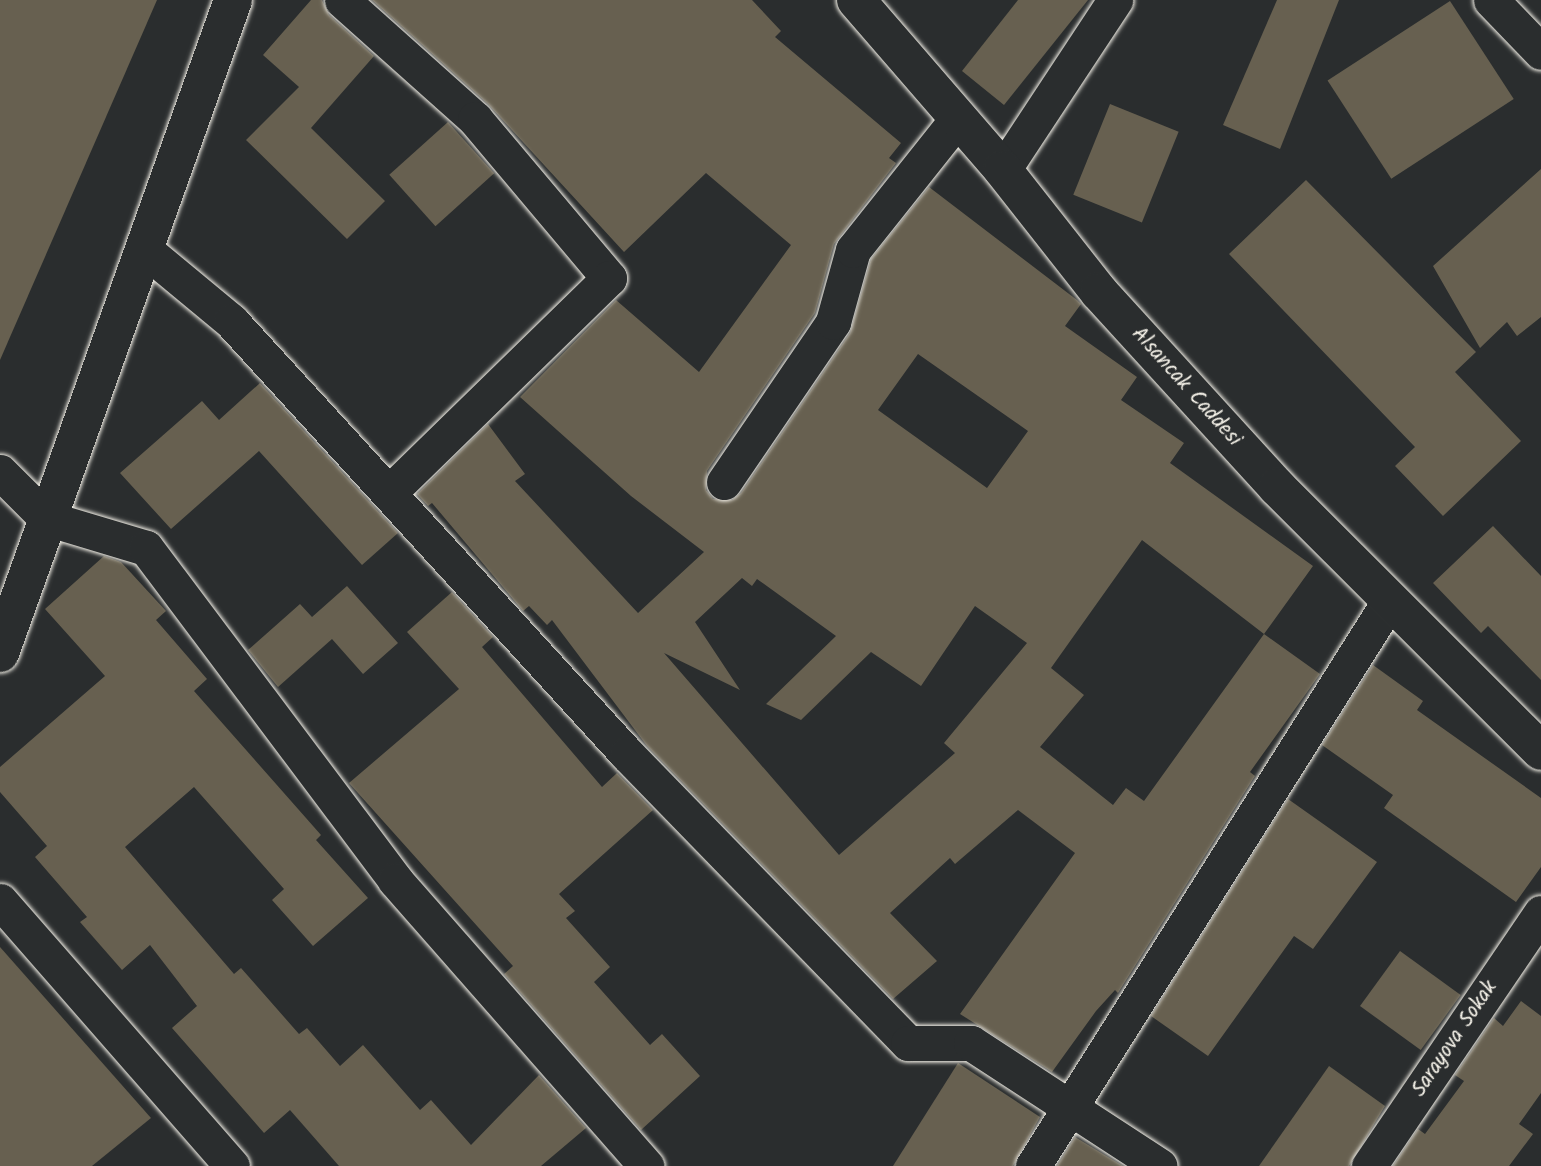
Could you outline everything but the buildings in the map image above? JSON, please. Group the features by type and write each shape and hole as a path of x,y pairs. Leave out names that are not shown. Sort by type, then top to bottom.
{"street":[{"path":"0,653 233,0"},
{"path":"342,0 475,119 608,278 391,491"},
{"name":"Alsancak Caddesi","path":"856,0 1003,170 1099,292 1390,600 1541,751"},
{"path":"1003,170 1115,0"},
{"path":"1492,0 1541,52"},
{"path":"724,482 833,322 853,250 958,118"},
{"path":"144,249 231,321 391,491 627,754 908,1043 971,1043 1067,1110 1160,1166"},
{"path":"0,472 46,518 146,548 394,880 646,1166"},
{"path":"1032,1166 1390,600"},
{"path":"0,901 232,1166"},
{"name":"Sarayova Sokak","path":"1369,1166 1541,913"}]}
